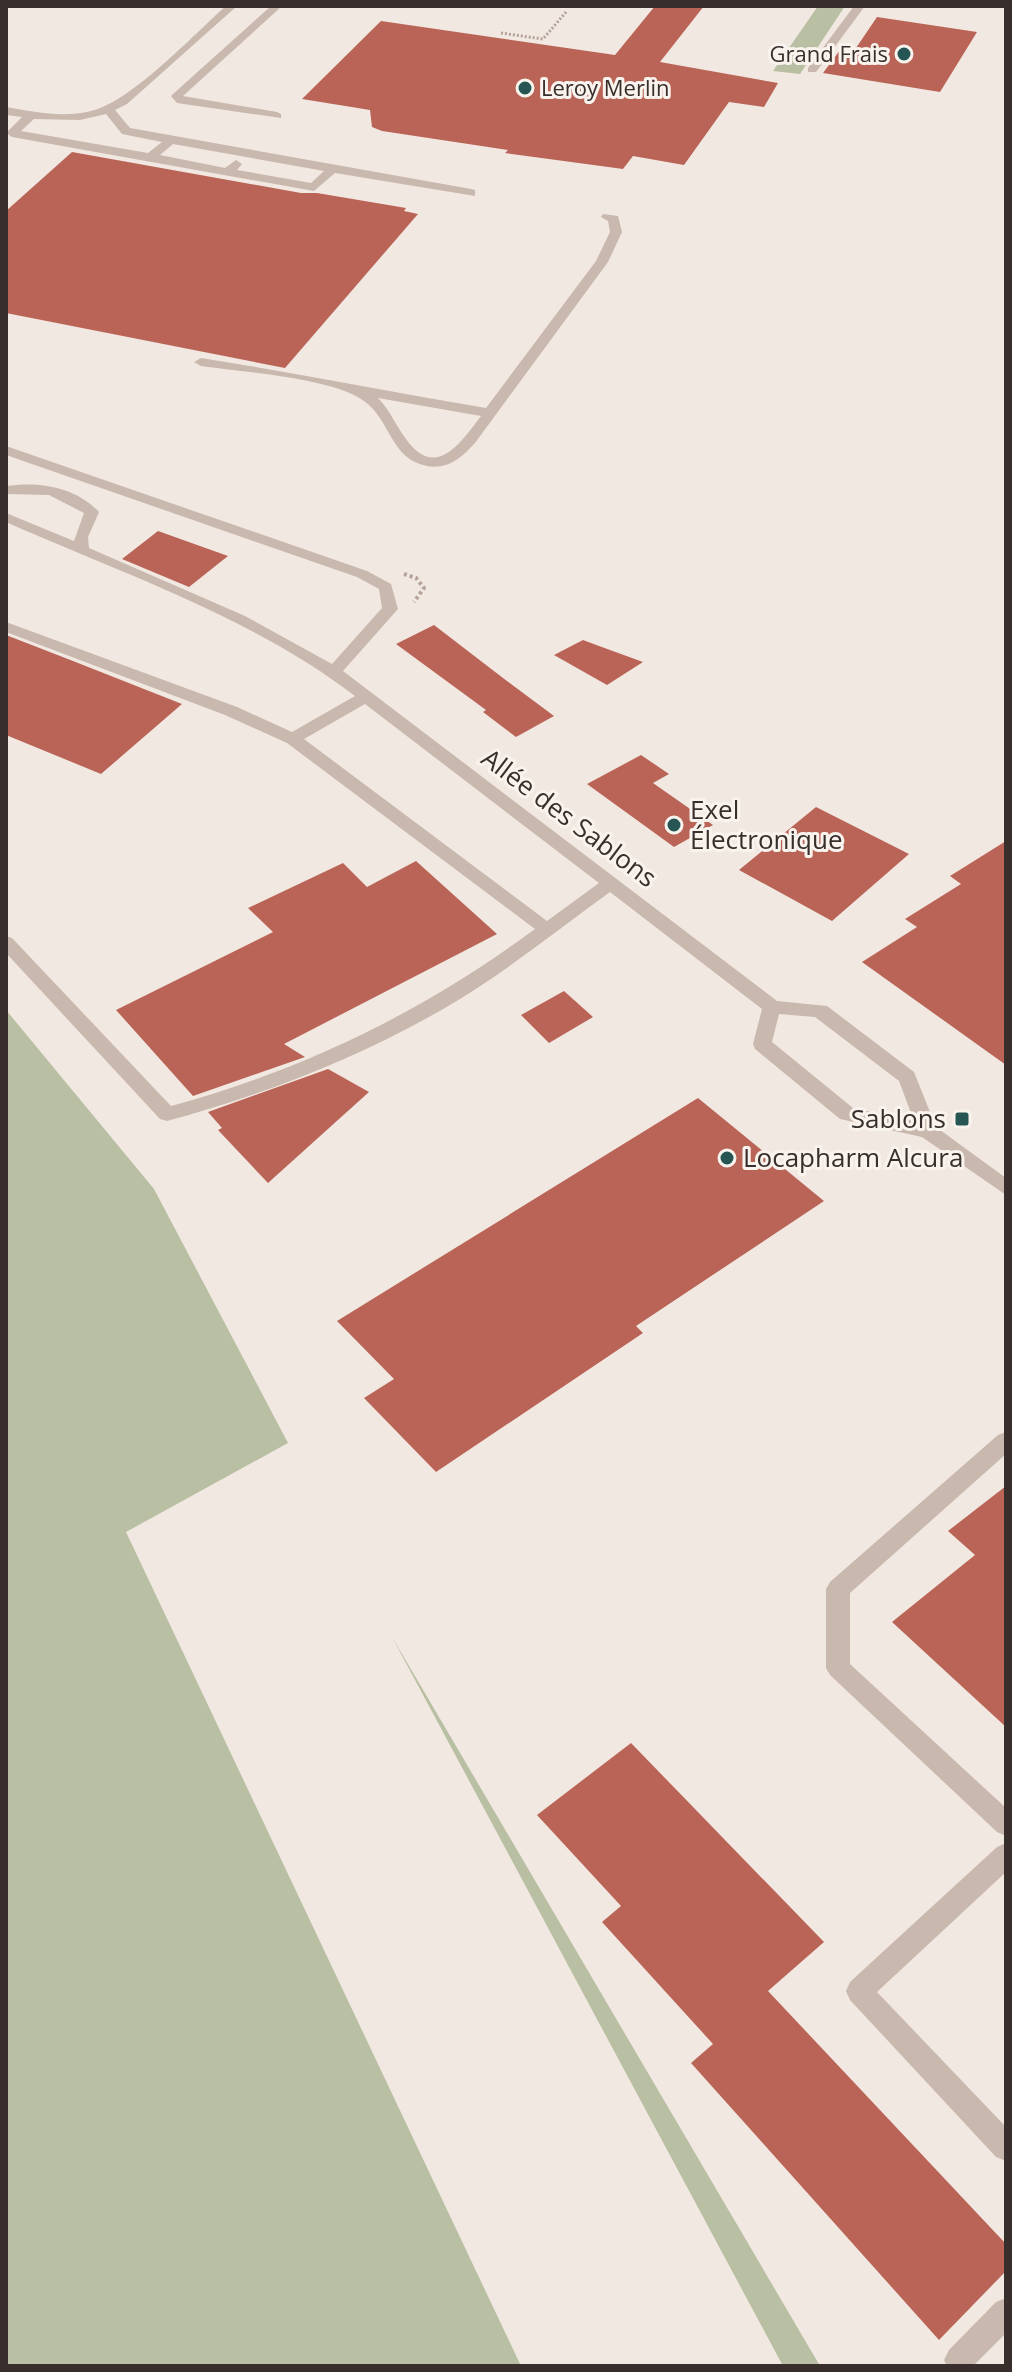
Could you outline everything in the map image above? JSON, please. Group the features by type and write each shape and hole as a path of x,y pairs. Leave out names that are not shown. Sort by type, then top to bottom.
{"street":[{"path":"58,118 109,110 123,102 232,6"},
{"path":"277,6 177,96 181,101 277,116"},
{"path":"812,70 860,6"},
{"path":"109,110 126,131"},
{"path":"6,111 471,193"},
{"path":"32,114 12,133 314,187 333,168"},
{"path":"151,157 171,140"},
{"path":"228,172 248,153"},
{"path":"338,387 366,396 380,408 397,440 412,455 443,462 456,456 602,262 617,225 614,219 607,217"},
{"path":"201,362 490,413"},
{"path":"6,450 362,574 386,587 390,609 334,672"},
{"path":"6,490 37,486 75,498 92,512 81,537 82,551"},
{"name":"Allée des Sablons","path":"6,517 239,619 334,672 772,1007"},
{"path":"6,627 231,711 293,739 545,928"},
{"path":"293,739 366,696"},
{"path":"6,942 167,1114 231,1098 366,1042 454,994 611,883"},
{"path":"928,1131 907,1077 820,1011 772,1007 762,1044 847,1114 928,1131 1006,1188"},
{"path":"1006,1441 838,1589 838,1668 1006,1824"},
{"path":"1006,1855 859,1991 1006,2147"},
{"path":"959,2360 1006,2312"}],"path":[{"path":"501,33 543,39 567,11"}],"green space":[{"path":"818,6 845,6 800,74 773,71"},
{"path":"6,1010 154,1189 288,1443 126,1532 521,2366 6,2366"},
{"path":"392,1637 820,2366 783,2366"}],"building":[{"name":"Leroy Merlin","path":"655,6 704,6 660,62 778,83 764,107 729,102 684,165 633,156 623,169 505,153 508,150 382,131 372,127 370,110 302,99 381,21 615,55"},
{"name":"Grand Frais","path":"877,17 977,32 940,92 823,73 843,46 856,48"},
{"path":"72,152 301,193 406,208 404,211 418,214 285,368 6,313 6,211"},
{"path":"158,531 228,556 189,587 122,559"},
{"path":"434,625 554,716 516,737 483,712 486,710 396,644"},
{"path":"6,635 182,704 101,774 6,735"},
{"path":"583,640 643,662 607,685 554,655"},
{"path":"641,755 669,774 653,783 713,825 674,847 587,784"},
{"path":"816,807 909,854 832,921 739,870"},
{"path":"1006,841 1006,1065 862,962 917,927 905,919 961,884 950,876"},
{"path":"416,861 497,934 284,1044 305,1057 193,1096 116,1010 273,932 248,908 343,863 367,887"},
{"path":"564,991 593,1017 549,1043 521,1015"},
{"path":"328,1069 369,1092 268,1183 218,1130 222,1128 208,1112"},
{"path":"698,1098 824,1201 636,1326 643,1333 436,1472 364,1398 394,1379 337,1321"},
{"path":"1006,1486 1006,1727 892,1622 975,1555 948,1531"},
{"path":"631,1743 824,1942 768,1991 1006,2244 1006,2271 939,2340 691,2063 713,2044 602,1922 621,1906 537,1815"}],"place":[{"name":"Grand Frais","path":"904,54"},
{"name":"Leroy Merlin","path":"525,88"},
{"name":"Exel Électronique","path":"674,825"},
{"name":"Sablons","path":"962,1119"},
{"name":"Locapharm Alcura","path":"727,1158"}]}
